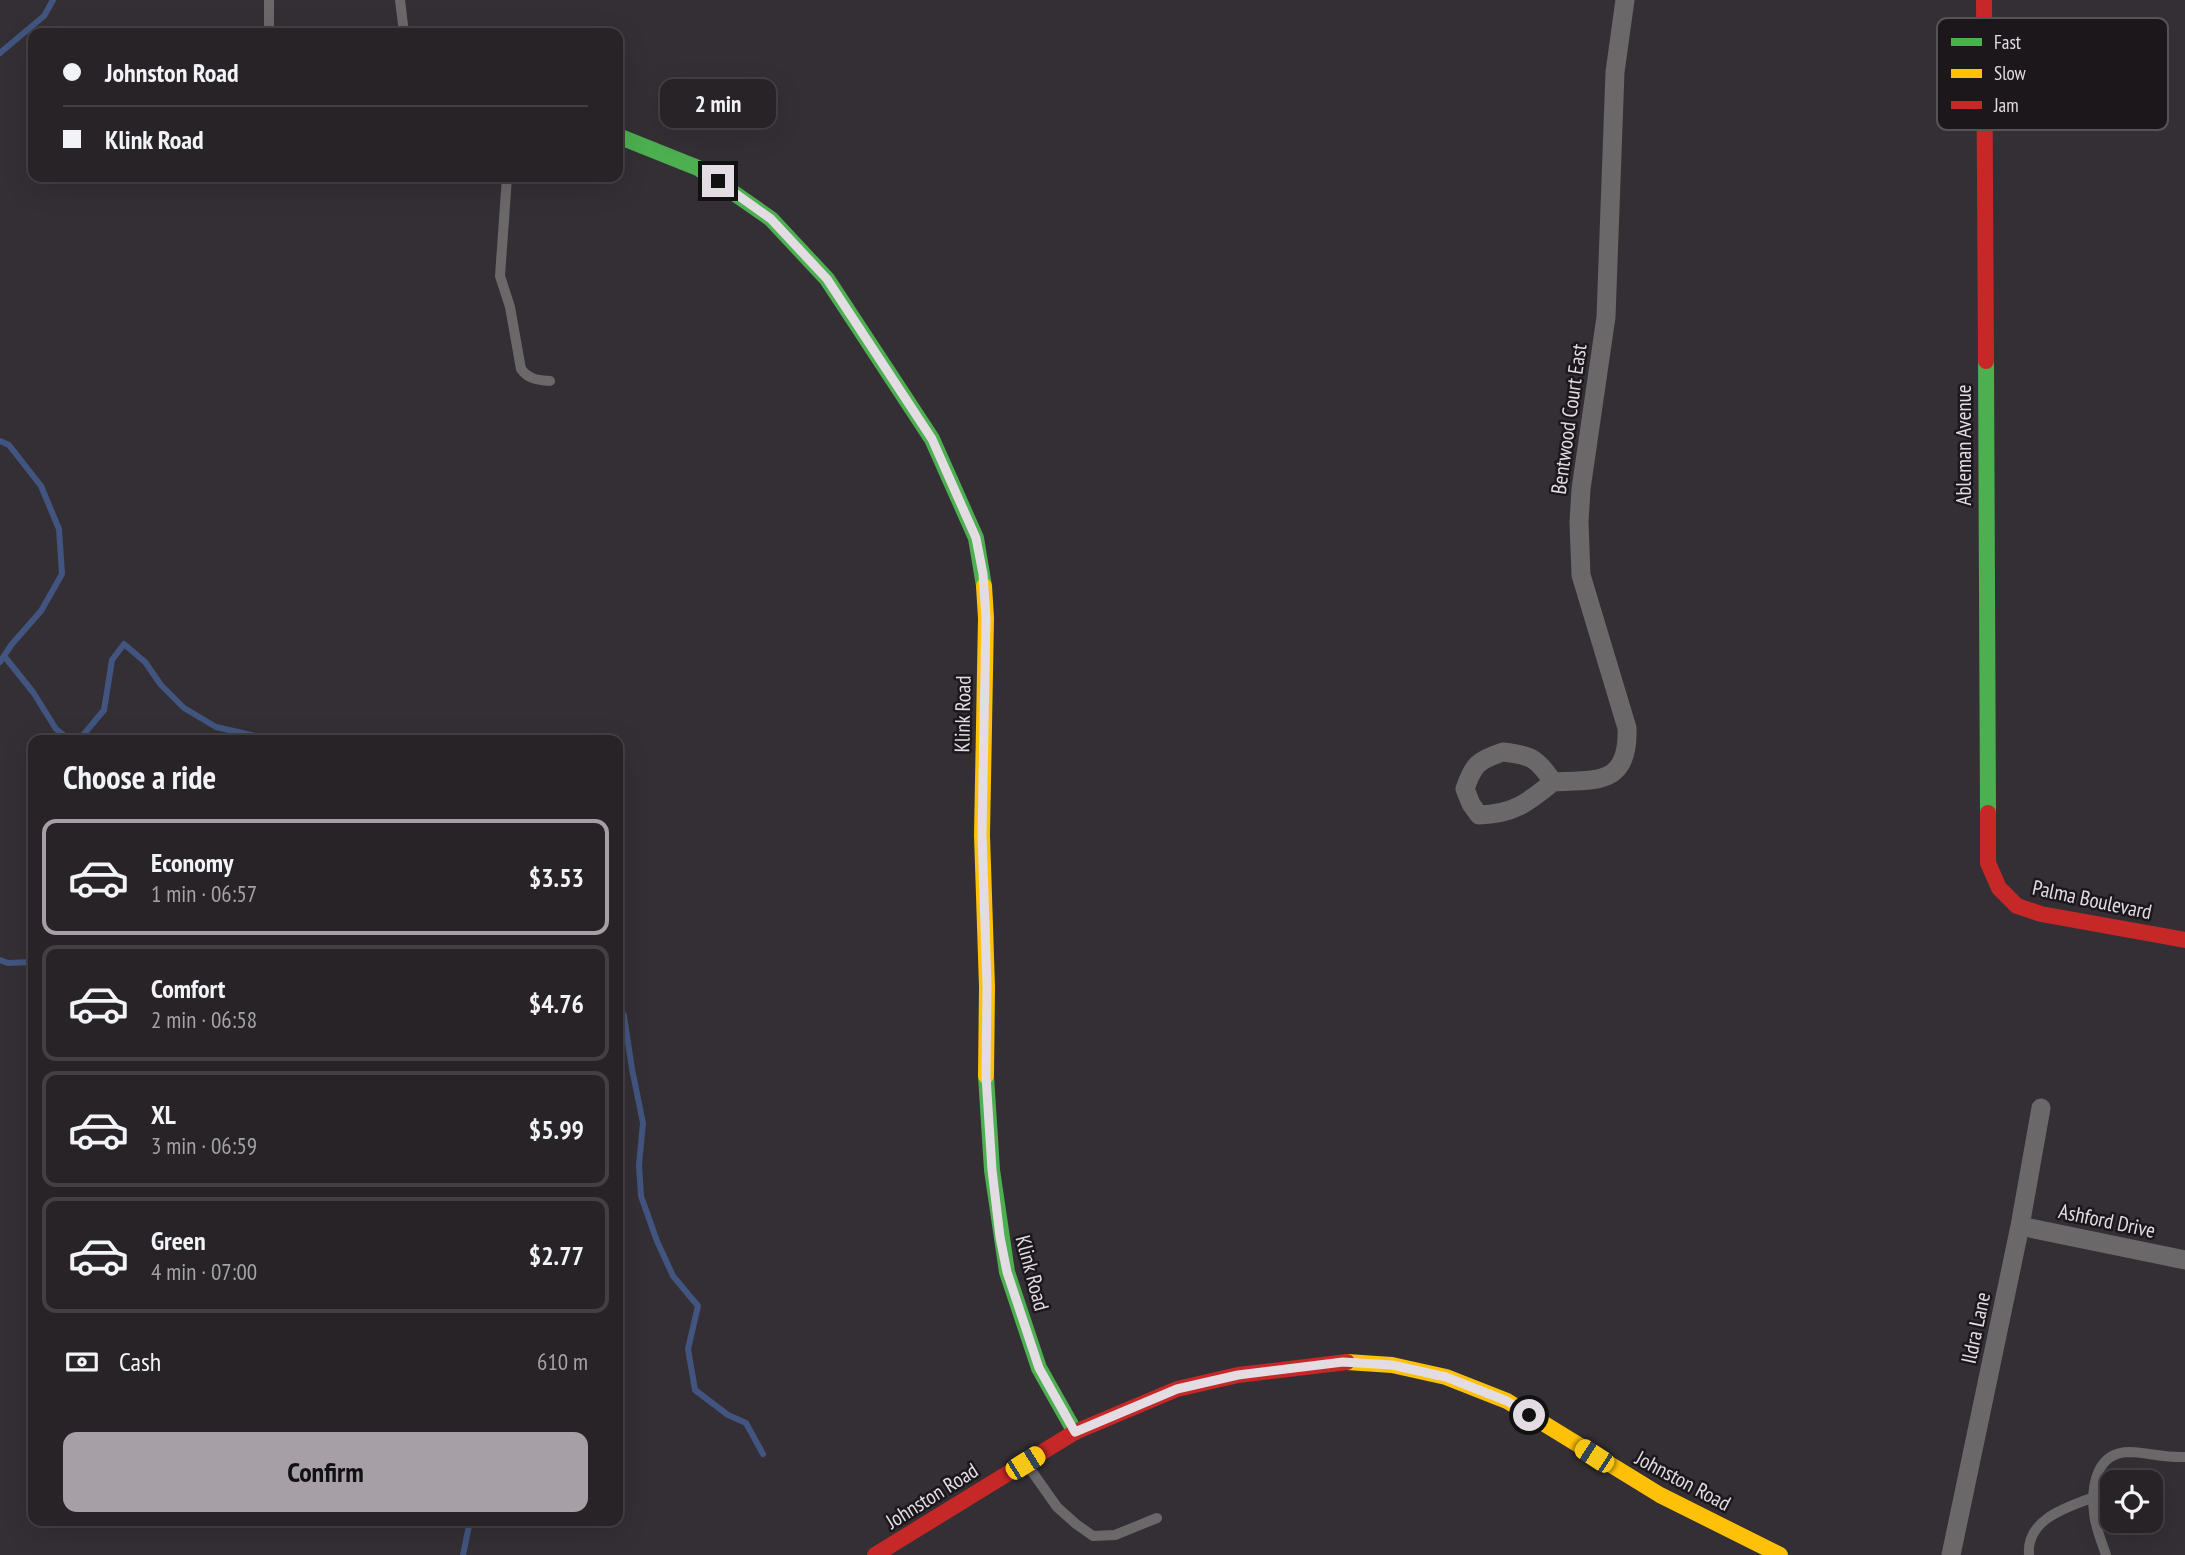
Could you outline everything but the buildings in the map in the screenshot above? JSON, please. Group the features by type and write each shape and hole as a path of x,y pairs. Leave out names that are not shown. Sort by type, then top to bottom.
{"street":[{"name":"Bentwood Court East","path":"1553,782 1600,780 1619,769 1626,756 1628,742 1627,728 1581,575 1578,522 1606,317 1615,72 1625,0"},
{"name":"Ableman Avenue","path":"1984,0 1984,18"},
{"name":"Ableman Avenue","path":"1984,130 1986,828 1988,863 1999,888"},
{"name":"Klink Road","path":"623,138 698,168 728,188 771,219 827,279 932,439 976,538 983,574 986,618 982,835 987,986 986,1076 992,1170 1007,1272 1039,1368 1075,1432"},
{"name":"Palma Boulevard","path":"1999,888 2017,906 2041,914 2185,940"},
{"name":"Ildra Lane","path":"1951,1555 2020,1226 2040,1108"},
{"name":"Ashford Drive","path":"2020,1226 2185,1260"},
{"name":"Johnston Road","path":"876,1555 1075,1432 1177,1389 1238,1375 1343,1362 1392,1365 1446,1377 1507,1401 1660,1495 1780,1555"}],"lane":[{"path":"269,0 269,28"},
{"path":"400,0 403,28"},
{"path":"507,182 500,276 510,307 522,369 534,380 550,381"},
{"path":"2106,1555 2094,1515 2094,1477 2108,1458 2128,1452 2169,1458 2185,1457"},
{"path":"1025,1463 1057,1507 1093,1536 1115,1535 1157,1518"},
{"path":"2029,1555 2028,1544 2040,1524 2058,1510 2094,1497"}],"waterway":[{"path":"30,28 44,16 53,0"},
{"path":"0,53 28,29"},
{"path":"0,441 9,445 41,486 59,529 62,574 41,611 0,662"},
{"path":"83,735 104,710 112,660 124,644 145,662 161,685 184,708 216,727 251,735"},
{"path":"4,656 33,692 56,729 64,735"},
{"path":"0,960 8,963 28,962"},
{"path":"623,1014 643,1123 639,1165 641,1196 673,1276 698,1306 688,1349 695,1390 728,1415 746,1423 763,1454"},
{"path":"463,1555 469,1526"}],"traffic: fast":[{"path":"623,138 698,168 771,219 827,279 932,439 976,538 984,586"},
{"path":"1986,361 1988,813"},
{"path":"986,1076 992,1170 1007,1272 1039,1368 1075,1432"}],"traffic: slow":[{"path":"984,586 986,618 982,835 987,987 986,1076"},
{"path":"1347,1362 1392,1365 1446,1377 1507,1401 1660,1495 1780,1555"}],"traffic: jam":[{"path":"1984,0 1984,18"},
{"path":"1985,130 1986,361"},
{"path":"1988,813 1988,863 1999,888 2017,906 2041,914 2185,940"},
{"path":"875,1555 1075,1432 1177,1389 1238,1375 1347,1362"}],"route":[{"path":"718,181 771,219 827,279 932,439 976,538 983,574 986,618 982,835 987,986 986,1076 992,1170 1007,1272 1039,1368 1075,1432 1177,1389 1238,1375 1343,1362 1392,1365 1446,1377 1507,1401 1529,1415"}]}
